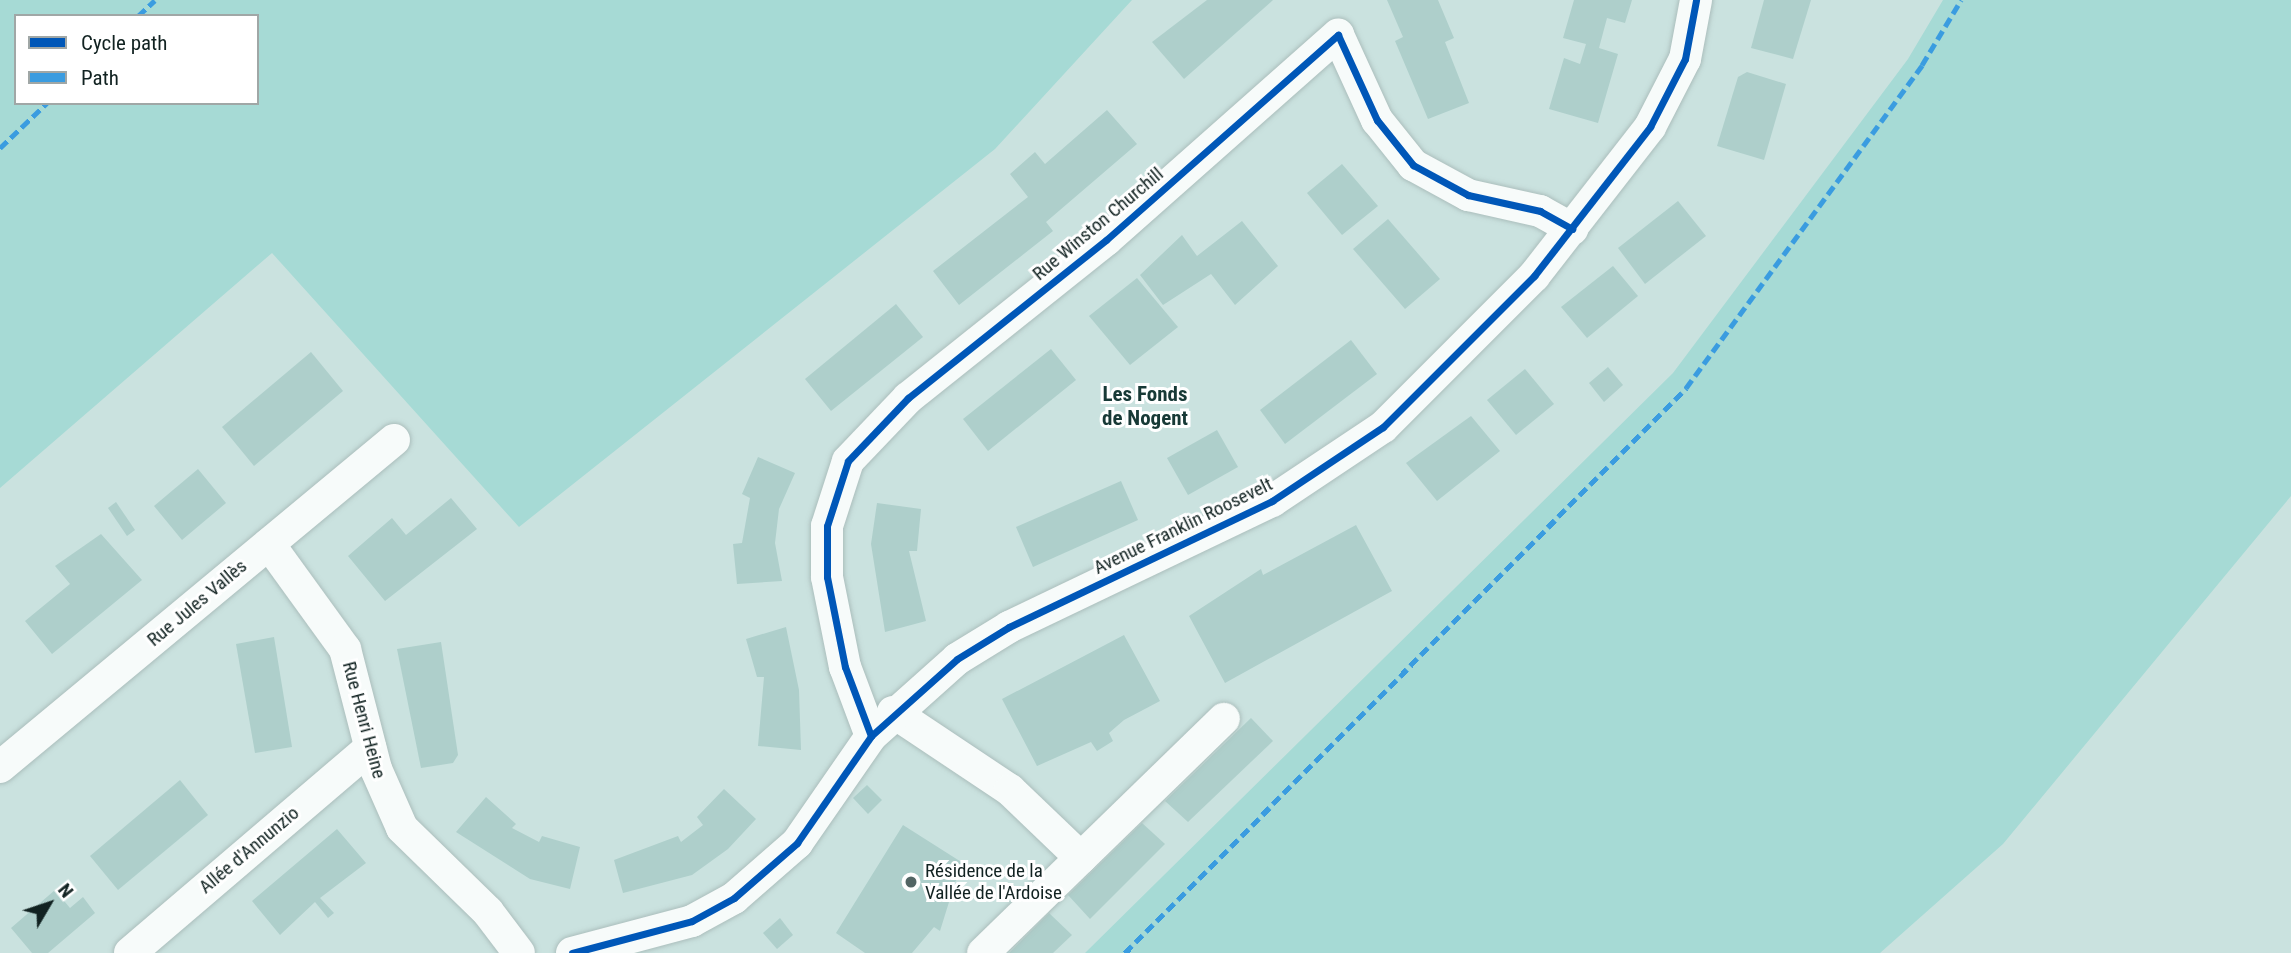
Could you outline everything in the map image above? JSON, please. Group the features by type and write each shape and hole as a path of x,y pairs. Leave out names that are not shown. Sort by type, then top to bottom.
{"street":[{"name":"Avenue Franklin Roosevelt","path":"572,953 692,921 752,885 803,836 871,736 893,712 935,675 1009,627 1243,516 1339,461 1429,387 1572,229 1664,106 1685,60 1696,0"},
{"name":"Rue Winston Churchill","path":"871,736 845,667 827,577 827,526 849,461 908,398 1105,240 1338,35 1377,120 1413,165 1468,195 1540,211 1572,229"},
{"name":"Rue Jules Vallès","path":"0,767 394,440"},
{"name":"Rue Henri Heine","path":"269,544 345,649 370,748 402,828 488,912 519,953"},
{"path":"893,712 1010,790 1081,858"},
{"path":"983,953 1224,719"},
{"name":"Allée d'Annunzio","path":"130,953 370,748"}],"shaded area":[{"path":"0,0 1132,0 995,149 519,527 272,253 0,488"},
{"path":"1943,0 2291,0 2291,496 2003,844 1880,953 1085,953 1673,373 1908,59"}],"building":[{"path":"1207,0 1273,0 1184,79 1152,42"},
{"path":"1387,0 1438,0 1454,38 1445,42 1469,103 1428,119 1395,41 1403,37"},
{"path":"1574,0 1632,0 1625,23 1607,18 1599,48 1618,54 1598,123 1549,109 1564,58 1580,64 1586,44 1563,38"},
{"path":"1764,0 1811,0 1793,59 1751,48"},
{"path":"1747,72 1786,84 1764,160 1717,146 1738,77"},
{"path":"1107,110 1137,144 1046,222 1053,231 959,305 933,271 1028,197 1010,174 1035,152 1045,164"},
{"path":"1342,164 1378,206 1342,235 1307,193"},
{"path":"1678,201 1706,236 1645,284 1618,248"},
{"path":"1388,219 1440,279 1405,309 1353,249"},
{"path":"1242,221 1278,266 1235,305 1211,274 1163,305 1140,275 1182,235 1197,256"},
{"path":"1613,266 1638,296 1587,338 1561,307"},
{"path":"1137,278 1178,327 1130,365 1089,316"},
{"path":"896,304 923,337 831,411 805,379"},
{"path":"1351,340 1377,374 1285,444 1260,410"},
{"path":"1051,349 1076,380 988,451 963,419"},
{"path":"311,352 343,391 254,466 222,427"},
{"path":"1608,367 1623,385 1604,402 1589,383"},
{"path":"1525,369 1554,404 1516,435 1487,400"},
{"path":"1471,416 1500,451 1437,501 1406,463"},
{"path":"1217,430 1238,467 1188,495 1167,458"},
{"path":"758,457 795,473 779,509 775,543 782,581 737,584 733,544 742,543 750,498 742,494"},
{"path":"198,469 226,503 182,540 154,506"},
{"path":"1121,481 1138,520 1033,567 1016,527"},
{"path":"451,498 477,529 385,601 348,556 392,518 406,535"},
{"path":"116,502 135,530 127,536 108,508"},
{"path":"877,503 921,509 917,551 909,551 926,621 885,632 871,544"},
{"path":"1356,525 1392,591 1225,683 1189,616 1261,569 1263,575"},
{"path":"101,534 142,580 52,654 25,621 70,584 55,566"},
{"path":"786,627 799,690 801,750 758,746 764,677 757,677 746,639"},
{"path":"1124,635 1160,701 1124,720 1109,733 1113,741 1097,751 1091,742 1037,766 1002,699"},
{"path":"274,637 292,747 255,753 236,644"},
{"path":"441,642 458,755 453,763 421,768 397,649"},
{"path":"1251,718 1273,741 1188,822 1165,801"},
{"path":"180,780 208,815 118,890 90,856"},
{"path":"867,785 882,800 868,814 853,798"},
{"path":"724,789 756,819 728,849 692,875 623,893 614,860 678,836 681,842 703,825 697,817"},
{"path":"486,797 516,824 512,828 539,842 542,836 580,847 570,889 530,879 456,832"},
{"path":"1142,823 1165,844 1090,919 1068,895"},
{"name":"Résidence de la Vallée de l'Ardoise","path":"903,825 966,865 945,898 949,902 940,931 934,927 912,953 865,953 836,933"},
{"path":"337,829 366,863 320,898 334,913 328,918 315,902 280,935 252,901"},
{"path":"55,890 70,908 83,897 95,913 48,953 32,953 11,928"},
{"path":"1049,913 1072,935 1053,953 1009,953"},
{"path":"780,918 793,935 777,949 763,933"}],"marked path":[{"path":"140,14 155,0"},
{"path":"1125,953 1686,388 1922,65 1961,0"},
{"path":"0,148 45,105"}],"cycle path":[{"path":"572,953 692,921 734,898 797,843 871,736 957,659 1009,627 1272,501 1383,427 1534,276 1650,127 1685,59 1696,0"},
{"path":"871,736 845,667 827,577 827,526 848,461 908,398 1106,240 1338,35 1377,120 1413,165 1468,195 1540,211 1572,229"}],"place":[{"name":"Résidence de la Vallée de l'Ardoise","path":"911,882"}],"district":[{"name":"Les Fonds de Nogent","path":"1145,406"}]}
